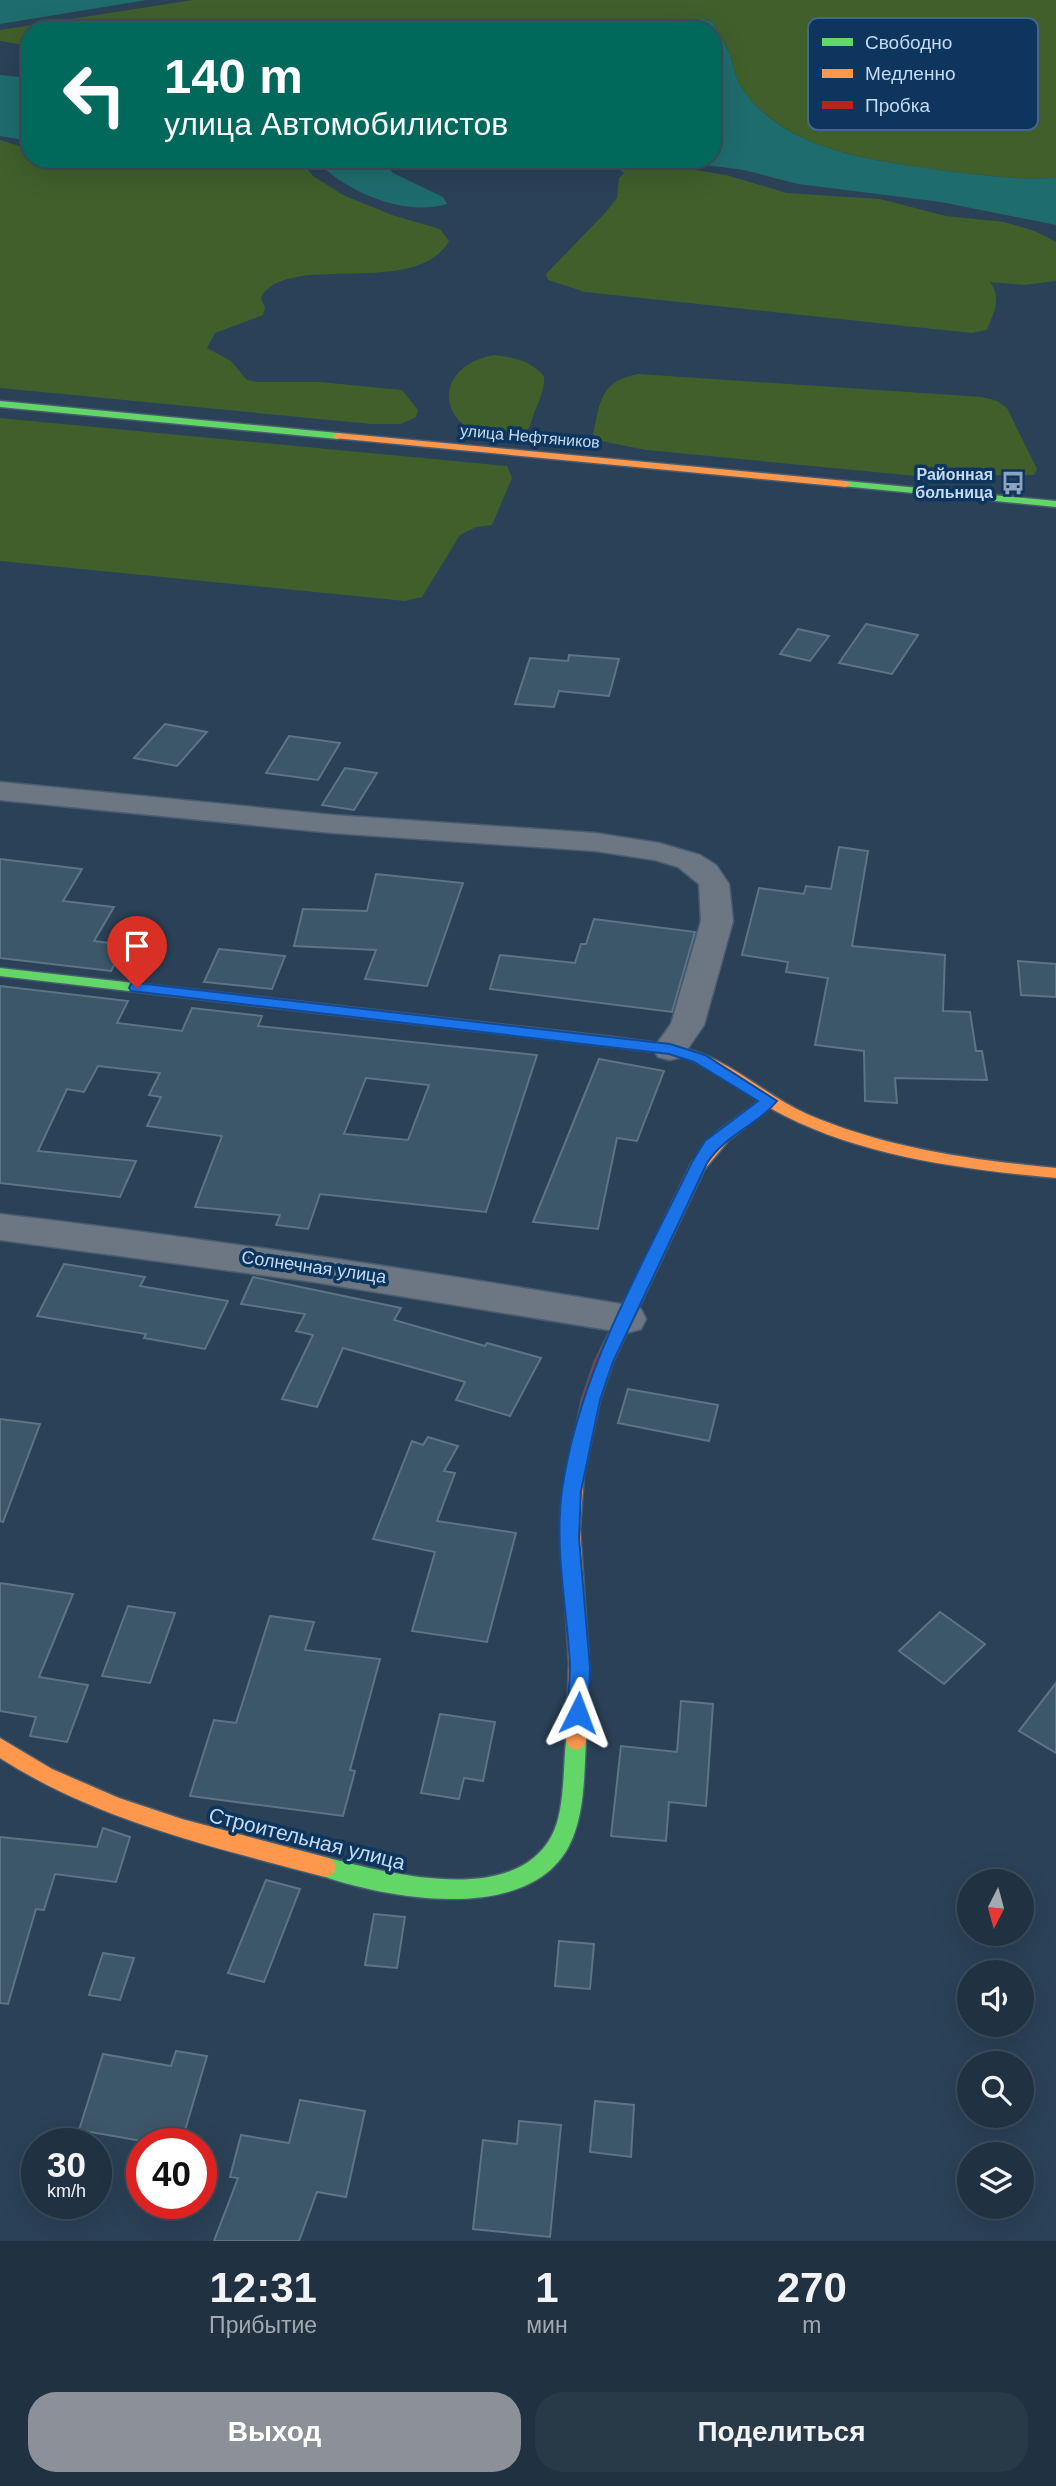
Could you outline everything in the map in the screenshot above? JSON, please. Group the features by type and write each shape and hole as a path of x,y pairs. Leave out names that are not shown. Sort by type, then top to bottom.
{"street":[{"name":"улица Нефтяников","path":"0,404 1056,504"},
{"path":"0,791 333,824 595,842 659,852 689,861 705,872 715,884 717,920 687,1025 670,1049"},
{"path":"0,972 670,1049 699,1058 801,1118 902,1149 984,1164 1056,1172"},
{"name":"Строительная улица","path":"0,1747 45,1775 120,1807 192,1831 381,1882 450,1891 481,1888 510,1881 534,1871 548,1859 559,1844 567,1821 580,1668 569,1537 571,1491 591,1400 604,1362 700,1162 711,1145 769,1101"},
{"name":"Солнечная улица","path":"0,1227 194,1250 398,1280 626,1319"}],"shaded area":[{"path":"0,0 147,0 0,24"},
{"path":"193,0 1056,0 1056,178 998,177 886,162 832,149 807,139 783,127 762,111 743,90 721,37 721,21 58,21"},
{"path":"21,27 21,44 0,41 0,30"},
{"path":"721,37 743,90 761,111 782,127 832,149 885,162 998,177 1056,178 1056,225 941,202 798,184 721,167"},
{"path":"0,75 21,77 21,140 0,136"},
{"path":"0,140 21,146 21,168 306,168 313,176 343,195 392,215 440,229 449,241 432,258 409,268 296,277 275,284 261,298 265,307 263,315 215,333 207,348 231,361 247,380 320,382 402,390 418,410 416,417 401,424 371,424 0,388"},
{"path":"324,168 389,168 393,173 443,197 447,204 412,207 394,204 358,191"},
{"path":"617,168 683,168 726,175 787,193 880,199 946,216 1004,222 1035,231 1056,242 1056,281 1024,285 990,282 996,294 992,317 987,330 971,333 585,292 548,280 546,274 617,198 619,178 624,173"},
{"path":"495,355 522,361 544,376 543,390 530,426 524,435 519,437 483,435 466,427 454,415 449,401 451,386 458,373 473,362"},
{"path":"638,374 982,397 997,401 1007,408 1037,469 1034,475 916,476 646,450 601,441 593,435 604,395 616,382"},
{"path":"0,418 507,466 512,478 492,525 476,527 460,535 422,597 405,601 0,561"}],"building":[{"path":"866,624 918,635 892,674 839,663"},
{"path":"798,629 829,636 810,661 780,654"},
{"path":"569,655 619,659 609,696 559,691 554,707 515,704 530,658 568,661"},
{"path":"165,724 207,732 177,766 134,758"},
{"path":"289,736 340,743 318,780 266,773"},
{"path":"345,768 377,773 354,810 322,805"},
{"path":"839,847 868,851 852,946 945,955 943,1011 970,1012 976,1051 982,1051 987,1080 895,1078 897,1103 865,1101 864,1051 815,1045 828,978 786,972 788,962 742,955 759,888 804,894 806,886 831,889"},
{"path":"0,859 82,869 63,901 114,907 94,941 125,945 111,971 0,958"},
{"path":"376,874 463,883 427,986 365,979 376,950 294,946 303,909 367,911"},
{"path":"594,919 695,932 672,1012 490,989 500,955 575,963 581,944 586,944"},
{"path":"219,949 285,956 272,989 204,982"},
{"path":"1018,961 1056,964 1056,997 1021,995"},
{"path":"0,986 128,1001 117,1023 182,1031 192,1008 262,1016 258,1026 537,1055 486,1212 320,1194 308,1229 276,1225 280,1215 195,1207 222,1136 147,1126 161,1097 149,1095 160,1073 98,1066 84,1092 67,1089 38,1151 136,1161 120,1197 0,1183","holes":["366,1078 429,1085 408,1140 344,1134"]},
{"path":"599,1059 664,1071 637,1141 617,1138 598,1229 533,1222"},
{"path":"64,1264 145,1277 140,1286 228,1301 205,1349 144,1338 146,1334 37,1316"},
{"path":"253,1277 401,1308 394,1320 485,1346 487,1343 541,1358 510,1416 456,1400 465,1382 343,1348 317,1407 282,1399 313,1335 296,1331 305,1314 241,1304"},
{"path":"628,1389 718,1405 709,1441 618,1423"},
{"path":"0,1419 40,1424 3,1522 0,1521"},
{"path":"428,1437 458,1446 444,1471 455,1473 437,1521 516,1533 487,1642 412,1631 435,1552 373,1539 412,1441 423,1445"},
{"path":"0,1583 73,1594 39,1677 88,1685 67,1742 30,1736 36,1717 0,1711"},
{"path":"128,1606 175,1613 150,1683 102,1676"},
{"path":"940,1612 985,1644 944,1684 899,1651"},
{"path":"270,1616 314,1622 305,1650 380,1659 350,1770 355,1771 343,1816 190,1796 214,1720 236,1723"},
{"path":"1056,1683 1056,1753 1019,1731"},
{"path":"681,1701 713,1704 706,1806 669,1802 666,1841 611,1836 621,1746 677,1752"},
{"path":"440,1714 495,1722 483,1781 464,1778 459,1799 421,1793"},
{"path":"103,1828 130,1837 116,1882 55,1874 44,1910 36,1909 8,2004 0,2003 0,1837 97,1847"},
{"path":"266,1880 300,1889 264,1982 228,1973"},
{"path":"374,1914 405,1917 397,1968 365,1965"},
{"path":"559,1941 594,1944 590,1989 555,1986"},
{"path":"103,1953 134,1958 120,2000 89,1995"},
{"path":"176,2051 207,2056 186,2128 126,2128 126,2138 112,2136 112,2128 80,2128 103,2054 171,2066"},
{"path":"300,2100 365,2111 346,2197 317,2192 299,2241 214,2241 238,2178 230,2177 241,2135 289,2143"},
{"path":"595,2101 634,2105 631,2157 590,2152"},
{"path":"519,2121 561,2125 550,2237 473,2229 483,2140 517,2144"}],"traffic: fast":[{"path":"0,404 338,436"},
{"path":"846,484 1056,504"},
{"path":"0,972 613,1042"},
{"path":"325,1867 382,1881 452,1889 486,1888 517,1880 542,1866 560,1842 570,1806 576,1741"}],"traffic: slow":[{"path":"338,436 846,484"},
{"path":"613,1042 686,1053 710,1063 802,1118 863,1140 959,1161 1056,1173"},
{"path":"698,1166 723,1136 769,1101"},
{"path":"575,1474 570,1529 579,1664 576,1741"},
{"path":"0,1747 45,1775 113,1805 182,1828 325,1867"}],"traffic: jam":[{"path":"575,1474 591,1400 604,1362 698,1166"}],"place":[{"name":"Районная больница","path":"1013,483"}],"route":[{"path":"137,988 670,1049 699,1058 769,1101 711,1145 700,1162 604,1362 591,1400 571,1491 569,1537 580,1668 578,1713"}]}
